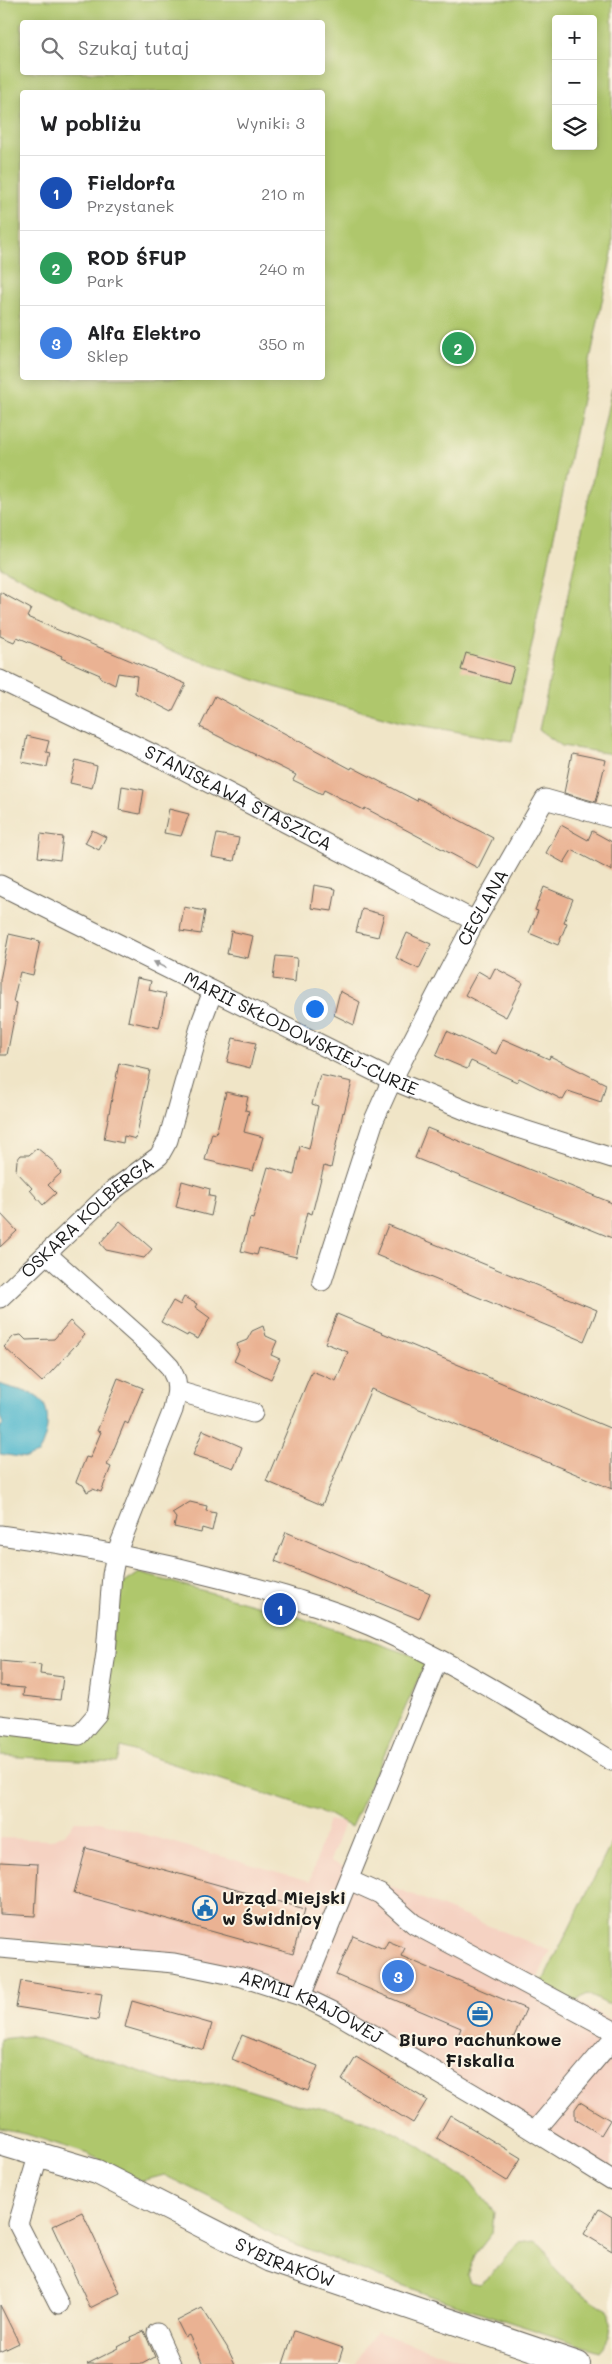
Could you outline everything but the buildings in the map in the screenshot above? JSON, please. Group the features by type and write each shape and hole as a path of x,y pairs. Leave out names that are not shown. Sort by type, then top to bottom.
{"street":[{"name":"STANISŁAWA STASZICA","path":"0,680 165,760 476,921"},
{"name":"CEGLANA","path":"322,1281 374,1120 392,1080 476,921 545,799 612,818"},
{"name":"MARII SKŁODOWSKIEJ-CURIE","path":"0,885 392,1080 478,1116 612,1158"},
{"name":"OSKARA KOLBERGA","path":"0,1298 48,1255 112,1192 159,1156 168,1140 202,1020 213,991"},
{"path":"0,1724 79,1735 97,1714 116,1554 172,1410 177,1390 176,1380 170,1367 151,1347 48,1255"},
{"path":"177,1390 253,1413"},
{"path":"0,1535 53,1542 162,1563 288,1596 370,1626 438,1659 609,1753"},
{"path":"301,1996 438,1659"},
{"path":"349,1880 380,1894 414,1924 612,2030"},
{"name":"ARMII KRAJOWEJ","path":"0,1948 174,1963 242,1977 301,1996 338,2014 535,2131 612,2180"},
{"path":"535,2131 612,2040"},
{"name":"SYBIRAKÓW","path":"0,2143 39,2153 97,2172 270,2260 578,2364"},
{"path":"39,2153 18,2224 59,2304"},
{"path":"157,2333 171,2364"}],"shaded area":[{"path":"328,1820 344,1823 330,1861 550,1951 537,1980 612,2021 612,2170 256,1973 129,1947 0,1938 0,1838 51,1840 67,1832 75,1821 100,1822 310,1881"},
{"path":"376,2331 416,2346 474,2364 355,2364"}],"green space":[{"path":"0,0 612,0 612,253 512,741 401,722 275,687 152,644 0,567"},
{"path":"612,388 612,754 562,746 539,730"},
{"path":"139,1573 289,1614 427,1660 351,1827 330,1815 121,1747 117,1762 0,1756 0,1725 79,1735 106,1718 116,1589"},
{"path":"612,1842 612,2004 607,2004 587,1994 575,2002 542,1983"},
{"path":"28,2036 92,2055 177,2084 226,2083 287,2102 331,2110 384,2127 417,2145 470,2181 494,2212 492,2233 475,2255 467,2275 470,2282 479,2284 491,2275 518,2243 535,2241 544,2248 552,2265 573,2287 608,2310 610,2323 609,2337 599,2351 442,2300 337,2261 274,2235 219,2202 164,2175 142,2181 88,2154 26,2134 0,2129 0,2039"}],"water":[{"path":"0,1384 29,1393 43,1402 46,1409 47,1424 44,1440 38,1454 26,1458 0,1454 0,1429 3,1424 0,1417"}],"place":[{"name":"ROD ŚFUP","path":"458,348"},
{"name":"Fieldorfa","path":"280,1609"},
{"name":"Urząd Miejski w Świdnicy","path":"205,1908"},
{"name":"Alfa Elektro","path":"398,1976"},
{"name":"Biuro rachunkowe Fiskalia","path":"480,2014"}]}
